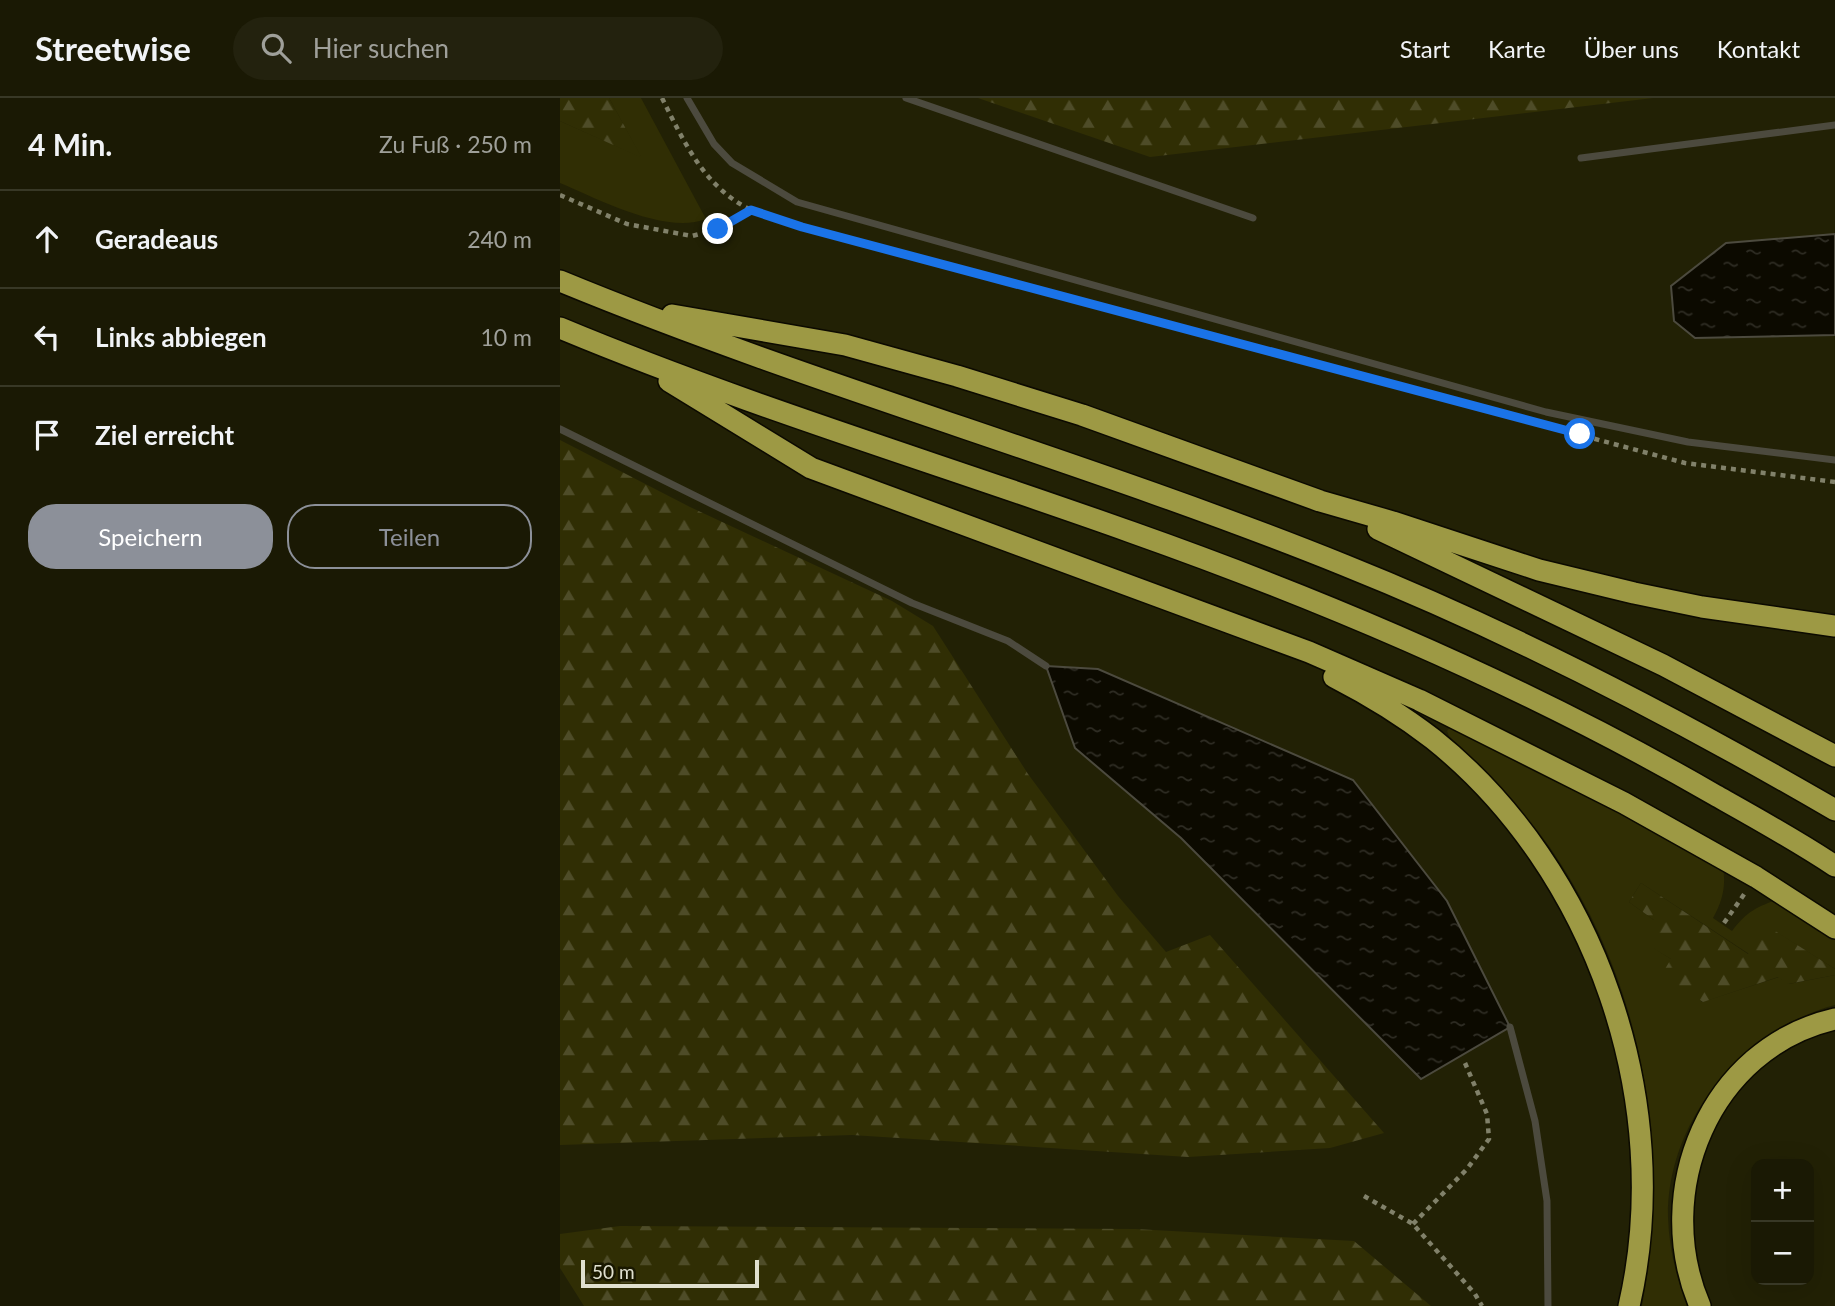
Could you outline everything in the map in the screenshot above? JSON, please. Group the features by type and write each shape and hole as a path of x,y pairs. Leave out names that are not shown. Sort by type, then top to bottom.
{"highway":[{"path":"560,281 743,352 1166,497 1347,566 1602,683 1676,720 1835,810"},
{"path":"625,307 845,345 957,376 1082,415 1320,501 1539,570 1702,607 1835,626"},
{"path":"560,328 634,359 1130,531 1241,572 1405,639 1652,758 1835,866"},
{"path":"634,359 811,468 1309,652 1419,699 1624,803 1756,877 1835,928"},
{"path":"1320,501 1663,665 1835,756"},
{"path":"1197,610 1356,688 1397,712 1435,741 1502,807 1532,845 1557,885 1600,970 1619,1026 1637,1107 1642,1154 1642,1201 1639,1249 1629,1306"},
{"path":"1700,1306 1686,1263 1682,1210 1691,1156 1701,1131 1730,1085 1749,1066 1798,1032 1835,1019"}],"path":[{"path":"662,98 688,148 716,187 751,210 802,227 1685,463 1835,482"},
{"path":"560,195 626,224 692,236 718,229 751,210"},
{"path":"1724,923 1756,877"},
{"path":"1413,1224 1466,1169 1489,1139 1486,1114 1465,1063"},
{"path":"1364,1196 1413,1224 1475,1294 1482,1306"}],"green space":[{"path":"560,98 609,98 642,158 560,121"},
{"path":"609,98 641,98 706,219 690,223 652,219 612,206 560,183 560,121 641,157"},
{"path":"978,98 1653,98 1150,157"},
{"path":"560,440 690,507 892,601 933,626 1028,774 1118,896 1166,952 1210,935 1384,1133 1330,1148 1188,1157 852,1135 560,1145"},
{"path":"1451,726 1458,726 1723,866 1723,893 1713,918 1732,931 1753,910 1780,898 1835,934 1835,969 1773,930 1749,954 1641,883 1629,902 1654,920 1654,948 1671,959 1702,1002 1779,977 1789,984 1835,975 1835,1005 1801,1017 1770,1035 1741,1057 1717,1084 1696,1114 1681,1146 1671,1181 1668,1217 1674,1262 1687,1306 1642,1306 1650,1248 1653,1189 1651,1130 1643,1072 1629,1015 1610,959 1585,906 1555,855 1518,807 1449,736 1447,731"},
{"path":"1641,883 1748,954 1772,929 1835,969 1835,975 1788,984 1778,977 1703,1002 1662,974 1671,959 1653,948 1654,920 1629,902"},
{"path":"620,1226 1135,1229 1354,1241 1431,1306 584,1306 560,1268 560,1234"}],"water":[{"path":"1835,234 1835,335 1695,338 1674,321 1671,286 1726,243"},
{"path":"1046,666 1098,669 1353,780 1447,901 1510,1027 1421,1079 1181,838 1075,748"}],"waterway":[{"path":"687,98 714,144 732,163 797,202 1546,412 1688,442 1835,460"},
{"path":"906,98 1253,218"},
{"path":"1581,158 1835,125"},
{"path":"560,429 912,603 1008,641 1046,666"},
{"path":"1510,1027 1535,1121 1547,1201 1548,1306"}],"route":[{"path":"718,229 751,210 802,227 1580,434"}]}
